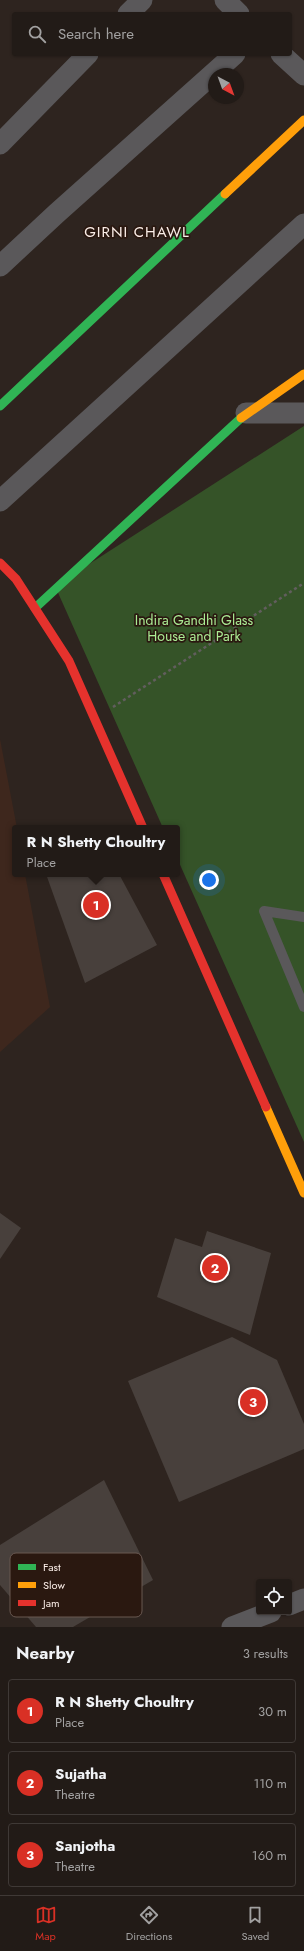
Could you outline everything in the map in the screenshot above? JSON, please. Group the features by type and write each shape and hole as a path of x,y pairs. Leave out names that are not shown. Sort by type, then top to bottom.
{"street":[{"path":"130,12 142,0"},
{"path":"225,0 238,12"},
{"path":"0,144 86,56"},
{"path":"0,266 233,56"},
{"path":"284,56 304,75"},
{"path":"0,406 304,120"},
{"path":"0,501 304,224"},
{"path":"35,608 246,414 304,374"},
{"path":"246,414 304,413"},
{"path":"0,563 16,579 69,661 142,825"},
{"path":"164,877 304,1193"},
{"path":"292,1604 304,1599"},
{"path":"232,1627 263,1615"}],"lane":[{"path":"304,917 264,911 304,1007"}],"path":[{"path":"95,719 304,583"}],"shaded area":[{"path":"0,739 16,825 12,825 12,877 26,877 50,1007 0,1052"}],"green space":[{"name":"Indira Gandhi Glass House and Park","path":"304,426 304,1142 180,865 180,825 162,825 55,586"}],"building":[{"path":"47,877 121,877 157,945 85,983"},
{"path":"0,1213 21,1228 0,1259"},
{"path":"207,1231 271,1253 250,1335 157,1297 175,1238 202,1247"},
{"path":"232,1337 277,1360 304,1424 304,1449 179,1502 128,1381"},
{"path":"104,1480 140,1553 10,1553 10,1597 0,1585 0,1545"},
{"path":"142,1558 153,1580 142,1586"},
{"path":"27,1617 90,1617 73,1627 36,1627"}],"traffic: fast":[{"path":"0,406 225,194"},
{"path":"35,608 241,418"}],"traffic: slow":[{"path":"225,194 304,120"},
{"path":"241,418 304,374"},
{"path":"266,1107 304,1193"}],"traffic: jam":[{"path":"0,563 16,579 69,661 142,825"},
{"path":"164,877 266,1107"}],"place":[{"name":"R N Shetty Choultry","path":"96,905"},
{"name":"Sujatha","path":"215,1268"},
{"name":"Sanjotha","path":"253,1402"}],"district":[{"name":"GIRNI CHAWL","path":"137,232"}]}
